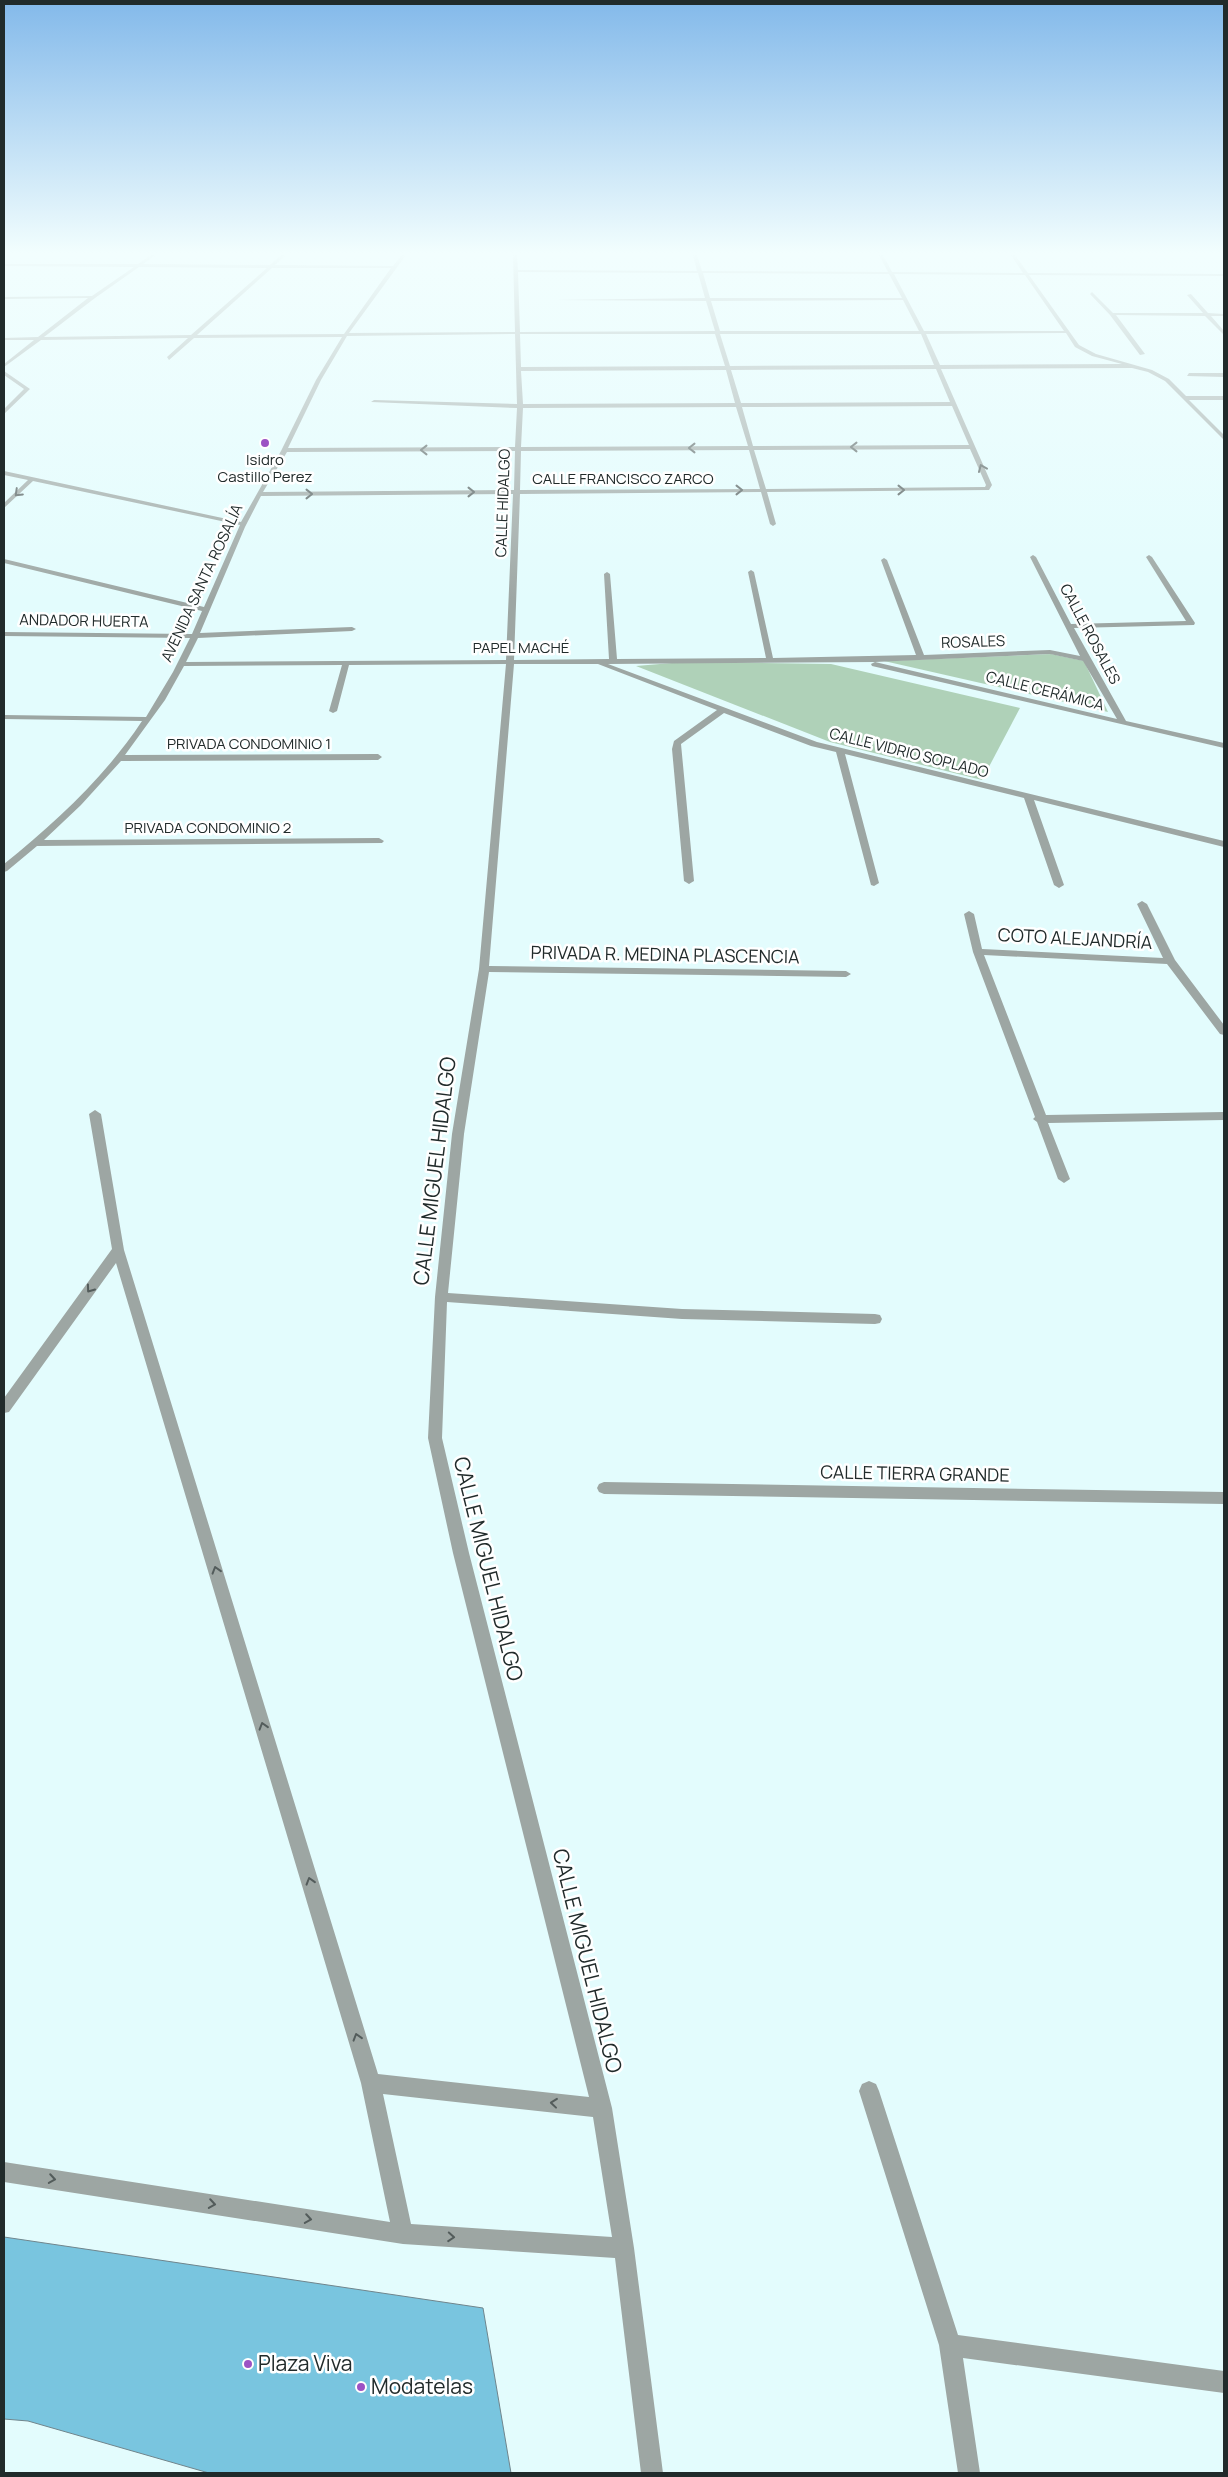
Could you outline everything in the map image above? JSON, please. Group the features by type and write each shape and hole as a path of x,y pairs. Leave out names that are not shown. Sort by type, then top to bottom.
{"street":[{"name":"AVENIDA SANTA ROSALÍA","path":"4,869 37,843 82,799 120,758 147,719 181,664 243,524 284,450 324,371"},
{"name":"CALLE HIDALGO","path":"510,662 519,449 519,371"},
{"path":"730,371 773,524"},
{"path":"284,450 973,447 938,371"},
{"path":"1144,371 1167,380 1224,438"},
{"path":"4,373 27,389 4,412"},
{"path":"1189,375 1224,375"},
{"path":"4,398 18,398"},
{"path":"1186,398 1224,398"},
{"path":"374,402 520,406 952,404"},
{"name":"CALLE FRANCISCO ZARCO","path":"260,494 987,489 989,485 973,447"},
{"path":"4,473 243,524"},
{"path":"4,506 32,479"},
{"name":"CALLE ROSALES","path":"1033,557 1086,659 1123,724"},
{"path":"1070,626 1180,625 1191,623 1149,557"},
{"path":"884,560 921,658"},
{"path":"4,561 205,609"},
{"path":"751,572 770,661"},
{"path":"607,574 613,661"},
{"name":"ANDADOR HUERTA","path":"4,634 193,636 352,629"},
{"name":"ROSALES","path":"861,660 1050,652 1086,659"},
{"name":"PAPEL MACHÉ","path":"181,664 861,660"},
{"name":"CALLE CERÁMICA","path":"861,660 1123,724 1224,745"},
{"name":"CALLE VIDRIO SOPLADO","path":"595,661 814,744 1224,844"},
{"name":"CALLE MIGUEL HIDALGO","path":"510,662 484,969 458,1134 441,1297 435,1438 461,1553 602,2108 624,2248 652,2473"},
{"path":"333,711 346,663"},
{"path":"689,881 676,749 677,743 723,710"},
{"path":"4,717 147,719"},
{"path":"840,750 874,883"},
{"name":"PRIVADA CONDOMINIO 1","path":"120,758 378,757"},
{"path":"1028,796 1059,885"},
{"name":"PRIVADA CONDOMINIO 2","path":"37,843 378,842"},
{"name":"COTO ALEJANDRÍA","path":"1142,904 1170,961 1224,1032"},
{"name":"COTO ALEJANDRÍA","path":"969,914 978,952 1039,1118 1064,1179"},
{"name":"COTO ALEJANDRÍA","path":"978,952 1170,961"},
{"name":"PRIVADA R. MEDINA PLASCENCIA","path":"484,969 846,974"},
{"path":"95,1114 118,1250 371,2083 403,2234"},
{"path":"1039,1118 1224,1116"},
{"path":"4,1408 118,1250"},
{"path":"441,1297 682,1314 875,1319"},
{"name":"CALLE TIERRA GRANDE","path":"604,1488 1224,1498"},
{"path":"371,2083 602,2108"},
{"path":"869,2092 950,2345 969,2473"},
{"path":"4,2172 403,2234 624,2248"},
{"path":"950,2345 1224,2382"}],"green space":[{"path":"1051,654 1084,661 1108,712 884,661"},
{"path":"684,662 831,664 1020,708 982,780 830,742 636,666"}],"building":[{"name":"Plaza Viva","path":"4,2237 483,2308 511,2473 209,2473 28,2421 4,2419"}],"place":[{"name":"Isidro Castillo Perez","path":"265,443"},
{"name":"Plaza Viva","path":"248,2364"},
{"name":"Modatelas","path":"361,2387"}]}
